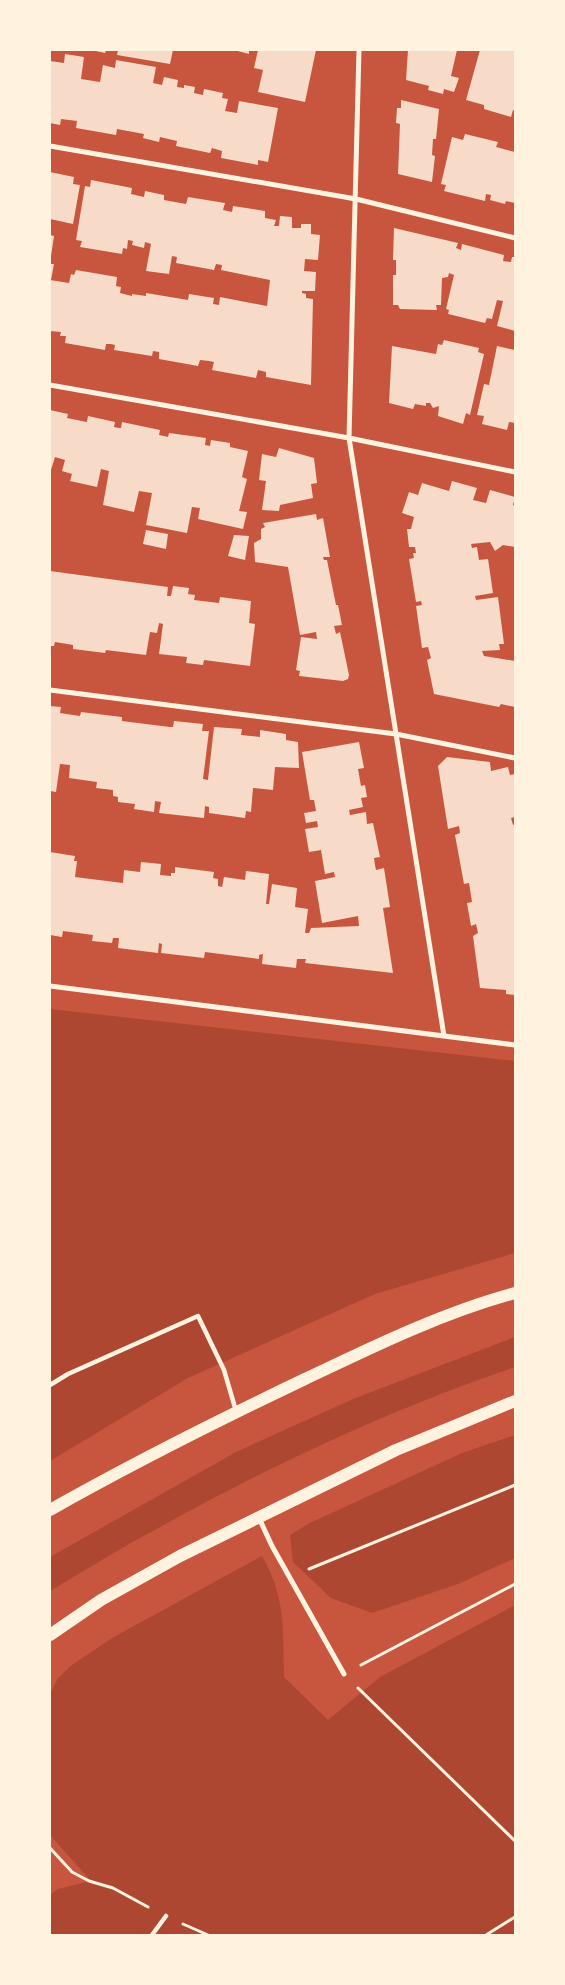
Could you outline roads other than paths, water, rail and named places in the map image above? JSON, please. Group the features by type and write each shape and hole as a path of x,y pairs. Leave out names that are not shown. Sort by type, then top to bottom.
{"main road":[{"path":"50,1510 236,1412 355,1355 483,1302 515,1293"},
{"path":"50,1635 101,1600 180,1556 396,1450 515,1401"}],"street":[{"path":"360,50 349,438 444,1036"},
{"path":"50,146 356,200 515,238"},
{"path":"50,385 349,438 515,472"},
{"path":"50,690 396,734 515,758"},
{"path":"50,986 515,1045"},
{"path":"50,1384 68,1374 198,1316 224,1370 236,1412"},
{"path":"258,1518 344,1674"},
{"path":"152,1935 166,1916"}]}
